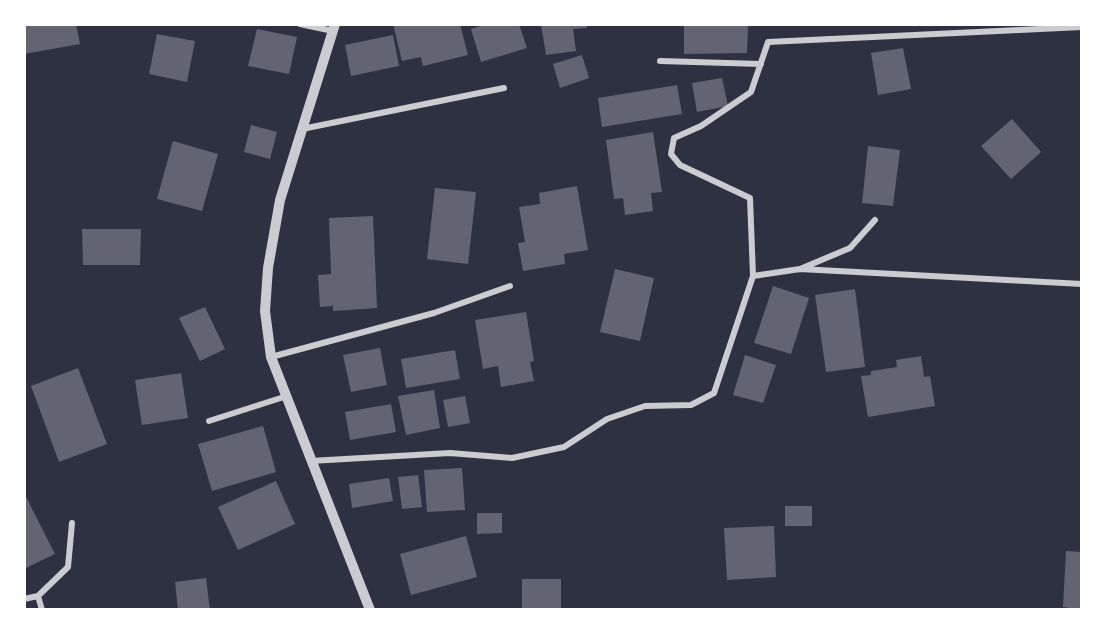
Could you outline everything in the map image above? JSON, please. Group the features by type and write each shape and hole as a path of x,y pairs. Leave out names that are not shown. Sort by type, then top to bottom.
{"street":[{"path":"300,24 334,27 280,200 268,268 265,311 272,357 310,461 370,610"},
{"path":"310,461 450,453 512,458 564,447 606,419 645,406 691,405 714,393 753,276 750,198 680,165 671,154 674,138 701,126 751,92 768,42 1082,27"},
{"path":"660,60 761,64"},
{"path":"302,129 504,88"},
{"path":"801,269 850,248 875,220"},
{"path":"753,276 801,269 1082,284"},
{"path":"272,357 434,313 510,286"},
{"path":"209,421 286,396"},
{"path":"24,599 38,596 68,567 72,523"},
{"path":"38,596 42,610"}],"building":[{"path":"24,24 76,24 80,44 24,54"},
{"path":"393,24 460,24 468,55 423,66 421,57 402,61"},
{"path":"486,24 519,24 527,48 481,62 471,29"},
{"path":"541,24 586,24 587,28 573,29 576,51 546,55"},
{"path":"684,24 748,24 747,53 684,54"},
{"path":"257,29 297,37 289,74 248,66"},
{"path":"157,34 195,41 187,82 149,74"},
{"path":"393,35 399,66 351,76 345,45"},
{"path":"903,48 911,89 878,95 871,53"},
{"path":"582,55 589,78 560,88 553,64"},
{"path":"722,78 728,106 697,112 692,83"},
{"path":"677,85 682,114 602,127 598,98"},
{"path":"1012,119 1041,152 1011,179 981,146"},
{"path":"251,125 277,132 270,159 244,152"},
{"path":"653,132 662,192 651,193 653,211 625,215 623,198 614,199 606,140"},
{"path":"173,141 218,154 202,211 157,199"},
{"path":"868,146 900,150 893,206 862,203"},
{"path":"577,186 588,250 564,254 565,264 523,271 518,243 525,242 519,207 540,204 539,193"},
{"path":"435,188 476,192 468,264 427,259"},
{"path":"373,216 377,308 333,311 333,306 320,307 318,275 331,274 329,218"},
{"path":"82,229 141,229 140,265 83,265"},
{"path":"615,269 654,278 640,341 600,332"},
{"path":"773,286 809,298 791,354 754,343"},
{"path":"855,289 865,367 826,372 815,295"},
{"path":"205,307 225,349 200,361 179,318"},
{"path":"526,312 534,361 530,362 534,381 501,387 498,366 483,369 475,320"},
{"path":"380,348 387,385 351,392 343,355"},
{"path":"455,350 460,379 406,388 401,359"},
{"path":"745,355 776,365 763,403 733,395"},
{"path":"921,356 924,377 930,376 935,406 868,417 861,376 871,375 871,371 897,367 896,360"},
{"path":"78,368 107,444 59,462 31,386"},
{"path":"181,373 188,418 142,425 135,380"},
{"path":"434,390 440,428 406,435 398,396"},
{"path":"465,396 470,423 448,427 443,400"},
{"path":"391,404 396,432 350,440 345,412"},
{"path":"263,426 276,472 212,491 198,444"},
{"path":"462,468 465,510 427,512 424,470"},
{"path":"418,475 422,507 402,509 398,477"},
{"path":"389,478 393,501 352,508 349,484"},
{"path":"276,481 295,524 238,550 218,507"},
{"path":"24,493 55,554 24,569"},
{"path":"785,506 812,506 812,526 785,526"},
{"path":"477,513 502,513 502,533 477,534"},
{"path":"774,526 776,577 727,580 724,528"},
{"path":"466,536 477,577 411,595 400,554"},
{"path":"1066,551 1082,552 1082,610 1063,607"},
{"path":"206,578 210,610 178,610 175,582"},
{"path":"522,579 561,579 561,610 522,610"}]}
